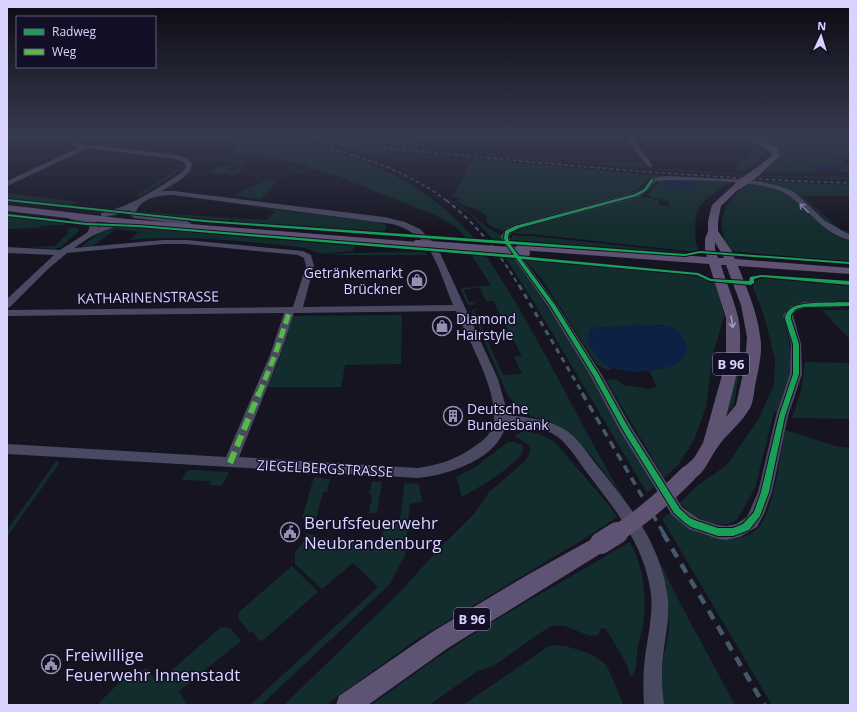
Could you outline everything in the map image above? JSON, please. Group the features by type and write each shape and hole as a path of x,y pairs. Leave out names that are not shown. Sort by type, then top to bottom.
{"main road":[{"path":"714,265 710,249 710,239 713,231 713,221 717,205 738,185 762,168"},
{"path":"7,204 187,223 415,242"},
{"path":"7,208 122,222 415,242 714,265 850,271"},
{"path":"713,231 726,250 732,266"},
{"name":"B 96","path":"348,705 476,616 601,544 639,518 661,501 700,463 711,443 731,368 733,352 732,318 714,265"},
{"path":"732,266 850,279"},
{"name":"B 96","path":"711,443 728,426 743,406 752,364 754,337 751,321 732,266"}],"street":[{"path":"8,184 41,168"},
{"path":"104,215 135,205 183,174 187,168"},
{"path":"850,238 822,223 791,194 777,187 751,182 667,178 654,179 645,190 636,195 517,227 506,234 508,244 534,278 556,311 596,375 629,435 677,511 687,520 711,531 726,533 740,530 746,527 757,514 782,416 796,374 796,344 788,315 794,308 804,305 850,304"},
{"name":"ZIEGELBERGSTRASSE","path":"7,449 401,473 430,472 451,466 481,449 497,433 500,419 500,409 492,381 432,244 421,232 405,224 374,218 189,195 166,193 150,195"},
{"path":"135,205 132,212 135,216 187,223"},
{"path":"68,215 93,223 94,226 92,232"},
{"path":"7,305 64,252 92,232 122,222"},
{"path":"7,250 64,252 145,243 178,242 285,251 300,253 308,257 310,266 276,353 230,463"},
{"name":"KATHARINENSTRASSE","path":"7,313 460,308"},
{"path":"500,419 540,425 561,434 573,444 620,503 640,538 652,563 658,588 660,606 652,683 654,705"}],"green space":[{"path":"217,168 227,168 227,171 241,168 241,171 233,175 209,173"},
{"path":"292,168 304,171 312,169 310,168 378,168 409,184 432,199 474,238 466,238 457,228 437,216 319,169 288,175 279,179 273,178 276,176 280,178 292,173 290,171 295,173 298,172 290,169"},
{"path":"468,168 575,168 661,176 850,185 850,196 802,196 841,230 850,231 850,237 830,227 788,190 734,180 649,178 634,193 504,231 492,227 487,223 486,216 484,214 455,201 461,199 458,197 450,197 453,196"},
{"path":"658,168 768,176 850,177 850,180 769,177 659,170"},
{"path":"737,168 748,168 744,171 738,171"},
{"path":"768,168 816,168 820,170 806,173 764,172"},
{"path":"843,168 850,168 850,172 823,171 840,171"},
{"path":"176,170 181,170 141,196 135,196"},
{"path":"270,179 277,181 261,199 235,196 238,193"},
{"path":"673,179 731,182 711,195 700,206 697,212 695,231 696,245 698,248 696,252 532,234 513,234 522,229 629,199 646,197 658,200 660,205 669,207 668,201 653,198 648,195 660,180"},
{"path":"749,183 767,185 789,194 820,223 850,240 850,262 730,251 722,231 723,213 733,197"},
{"path":"7,193 80,202 69,206 7,198"},
{"path":"447,198 462,207 488,228 502,235 504,241 493,240 472,216"},
{"path":"248,206 376,222 387,225 384,232 231,222 234,218 266,220 275,211"},
{"path":"139,211 232,218 229,221 144,214"},
{"path":"7,216 67,223 64,225 51,225 35,228 7,229"},
{"path":"122,226 355,246 352,251 322,254 305,248 291,246 190,238 130,240 138,232 116,229 93,246 82,246 105,230"},
{"path":"71,227 78,228 79,231 61,247 55,249 29,247 55,246 69,232 66,231"},
{"path":"512,235 690,253 560,245 511,240"},
{"path":"425,252 427,255 327,255 348,253"},
{"path":"471,255 486,256 505,285 624,499 597,463 574,437 557,426 526,413 517,406 507,394 481,331 471,311 475,309 481,310 474,311 503,375 522,374 514,357 522,356 493,301 486,301 479,287 464,290 469,302 477,301 473,305 468,305 461,290 462,288 491,285"},
{"path":"506,258 514,258 554,316 591,376 654,487 647,493 541,314"},
{"path":"525,260 556,261 698,276 706,278 710,283 717,283 724,316 713,354 706,407 694,440 679,464 664,478 606,380 615,379 624,385 649,389 657,387 649,371 664,368 663,325 593,328 606,365 612,368 608,370 597,365 541,278"},
{"path":"762,278 850,285 850,300 796,304 786,310 785,319 792,354 791,373 778,414 774,412 755,488 737,520 727,524 716,524 694,516 680,503 698,485 727,465 758,420 774,385 775,360 764,315 753,287 755,281"},
{"path":"725,285 728,286 739,320 741,358 734,404 722,423 729,396"},
{"path":"822,310 850,310 850,340"},
{"path":"402,315 401,364 345,365 341,387 265,387 275,371 293,316"},
{"path":"805,362 850,363 850,419 792,418 801,391"},
{"path":"785,430 836,446 850,448 850,705 772,705 662,519 671,512 690,529 702,534 720,538 732,539 744,537 754,532 764,519 773,495"},
{"path":"524,431 540,434 555,442 608,504 617,517 592,534 416,640 326,705 284,705 400,592 438,550 474,514 489,492 525,461 530,452 530,448 526,443 514,436"},
{"path":"508,442 515,442 522,445 523,450 520,456 506,469 477,489 462,497 456,477 474,468"},
{"path":"56,461 58,461 59,464 7,537 7,530"},
{"path":"191,470 229,472 222,486 209,485 211,481 182,480 186,472"},
{"path":"314,477 330,479 327,492 323,492 316,519 302,518"},
{"path":"372,481 382,482 377,513 369,513 372,495 369,494"},
{"path":"406,483 419,484 422,502 410,504 405,556 389,585 261,705 250,705 378,587 353,563 322,589 295,564 295,552 304,541 306,534 316,535 316,538 381,542 383,531 389,527 390,521 400,521 404,485"},
{"path":"630,542 635,552 641,572 645,605 643,627 638,645 635,672 633,676 630,675 626,663 606,629 601,628 598,635 592,636 556,625 549,627 493,666 478,671 429,705 371,705 485,626"},
{"path":"660,562 679,601 735,705 663,705 662,667 669,629 669,620 667,595"},
{"path":"292,566 318,592 261,642 252,631 250,633 239,620 239,612"},
{"path":"221,627 230,628 241,641 179,691 187,705 97,705 125,677 147,668 157,683"},
{"path":"555,645 581,651 600,659 609,671 624,705 463,705 549,646"}],"water":[{"path":"819,168 846,169 827,171"},
{"path":"672,180 693,183 696,185 695,187 678,190 663,184 663,181"},
{"path":"644,325 671,327 680,333 686,346 684,358 666,368 630,372 606,365 589,344 589,333 593,328"}],"waterway":[{"path":"782,172 786,168"}],"railway":[{"path":"389,168 426,187 447,201"},
{"path":"606,168 648,172 850,183"},
{"path":"446,200 457,209 487,240 504,262 519,286"},
{"path":"519,285 583,394"},
{"path":"582,393 664,534"},
{"path":"663,533 764,705"}],"marked path":[{"path":"230,463 275,355 290,310"}],"cycle path":[{"path":"652,180 645,190 636,195 517,227 507,232 506,238 508,244 552,305 596,375 625,428 677,511 687,520 694,524 718,532 733,532 746,527 757,514 765,492 782,416 796,374 796,344 788,315 794,308 804,305 850,304"},
{"path":"7,200 204,221 685,255 700,252 850,263"},
{"path":"7,215 86,224 138,226 556,260 698,274 710,280 751,283 752,278 761,276 850,283"}],"place":[{"name":"Getränkemarkt Brückner","path":"417,280"},
{"name":"Diamond Hairstyle","path":"442,326"},
{"name":"Deutsche Bundesbank","path":"453,416"},
{"name":"Berufsfeuerwehr Neubrandenburg","path":"290,532"},
{"name":"Freiwillige Feuerwehr Innenstadt","path":"51,664"}]}
